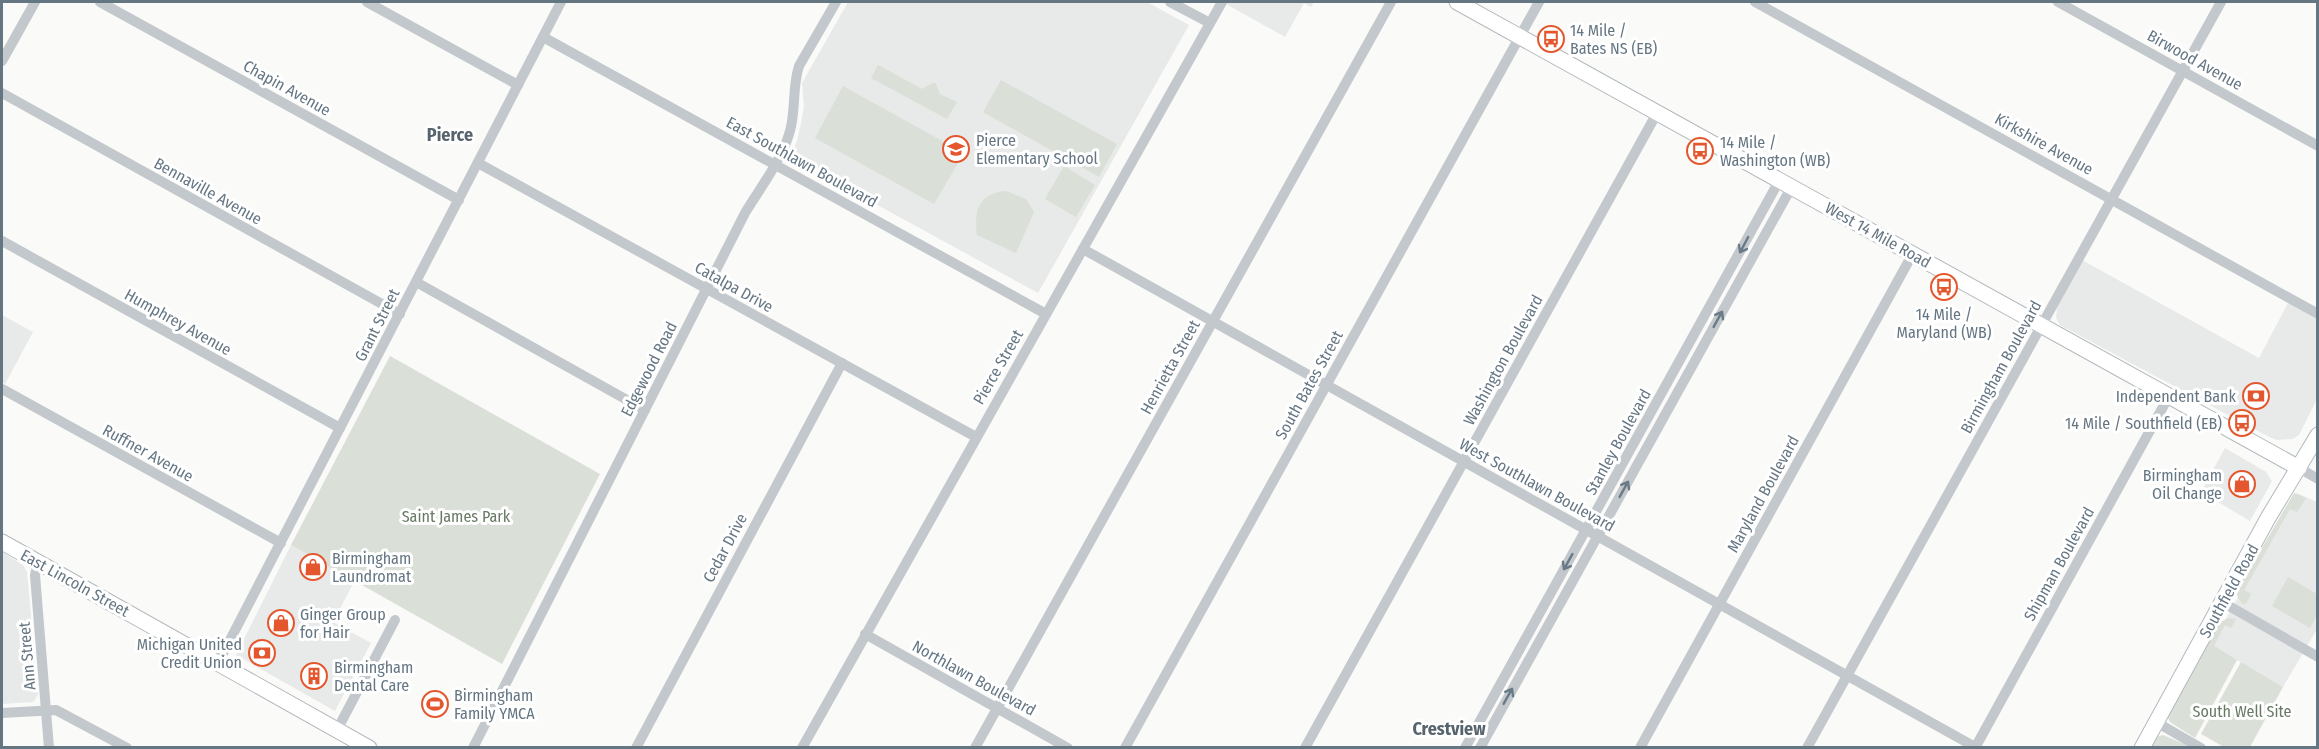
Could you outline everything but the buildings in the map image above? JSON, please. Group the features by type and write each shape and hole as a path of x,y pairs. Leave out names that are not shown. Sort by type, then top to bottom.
{"main road":[{"name":"West 14 Mile Road","path":"1457,2 2299,468"},
{"name":"Southfield Road","path":"2142,747 2318,435"},
{"name":"East Lincoln Street","path":"2,542 369,747"}],"street":[{"path":"2,61 35,2"},
{"name":"Chapin Avenue","path":"100,2 459,200"},
{"path":"367,2 518,85"},
{"name":"Grant Street","path":"218,663 561,2"},
{"name":"Edgewood Road","path":"473,747 745,213 787,141 791,130 795,77 836,2"},
{"path":"1170,2 1210,23"},
{"name":"Pierce Street","path":"802,747 1222,2"},
{"name":"Henrietta Street","path":"975,747 1391,2"},
{"name":"South Bates Street","path":"1125,747 1539,2"},
{"name":"Kirkshire Avenue","path":"1755,2 2318,314"},
{"name":"Birwood Avenue","path":"2058,2 2318,146"},
{"name":"Birmingham Boulevard","path":"1807,747 2221,2"},
{"name":"East Southlawn Boulevard","path":"543,37 1046,314"},
{"name":"Bennaville Avenue","path":"2,93 400,314"},
{"name":"Washington Boulevard","path":"1305,747 1657,113"},
{"name":"Catalpa Drive","path":"478,163 976,437"},
{"name":"Stanley Boulevard","path":"1465,747 1682,359 1785,184"},
{"name":"Stanley Boulevard","path":"1480,747 1693,365 1785,184"},
{"name":"Humphrey Avenue","path":"2,241 340,428"},
{"name":"West Southlawn Boulevard","path":"1083,249 1976,747"},
{"name":"Maryland Boulevard","path":"1640,747 1912,255"},
{"path":"416,282 645,410"},
{"path":"1682,359 1693,365"},
{"name":"Cedar Drive","path":"636,747 842,363"},
{"name":"Ruffner Avenue","path":"2,389 280,543"},
{"name":"Shipman Boulevard","path":"1976,747 2169,396"},
{"path":"2299,468 2318,479"},
{"name":"Ann Street","path":"38,562 35,575 49,747"},
{"path":"2223,602 2318,657"},
{"path":"337,730 395,620"},
{"name":"Northlawn Boulevard","path":"865,634 1068,747"},
{"path":"2,713 60,711 127,747"},
{"path":"2156,722 2201,747"},
{"path":"1475,729 1487,735"}],"shaded area":[{"name":"Pierce Elementary School","path":"848,2 1147,2 1189,25 1038,293 790,157 797,141 804,107 802,83"},
{"path":"1228,2 1314,2 1311,7 1304,3 1285,37 1226,4"},
{"path":"2082,260 2259,358 2288,303 2317,319 2317,399 2299,435 2293,439 2277,440 2269,437 2060,325 2056,318 2057,308"},
{"path":"2,315 33,332 5,384 2,382"},
{"path":"2225,448 2266,472 2272,481 2250,521 2201,492"},
{"path":"2297,493 2317,502 2317,629 2283,687 2211,645"},
{"path":"291,545 355,580 333,622 371,643 335,711 236,655"},
{"path":"2,552 23,565 27,572 38,694 32,702 2,704"}],"green space":[{"path":"878,65 922,89 935,82 940,94 957,102 947,119 871,78"},
{"path":"1001,80 1117,144 1099,177 983,112"},
{"path":"843,86 964,153 934,204 815,138"},
{"path":"1064,166 1095,185 1076,217 1045,199"},
{"path":"1006,191 1026,199 1034,212 1016,253 977,235 976,218 980,205 989,196"},
{"name":"Saint James Park","path":"390,356 600,474 502,664 291,545"},
{"path":"2294,493 2306,498 2297,512 2290,509 2244,590 2251,594 2246,604 2242,604 2237,595 2239,587"},
{"path":"2288,577 2317,594 2317,615 2310,628 2272,606"},
{"path":"2229,618 2236,619 2231,628 2225,625 2214,646 2237,660 2195,738 2170,722 2167,716 2218,623"},
{"name":"South Well Site","path":"2241,662 2283,687 2250,747 2224,747 2201,734"},
{"path":"2163,735 2189,746 2148,748 2156,737"}],"place":[{"name":"14 Mile / Bates NS (EB)","path":"1551,39"},
{"name":"Pierce Elementary School","path":"956,149"},
{"name":"14 Mile / Washington (WB)","path":"1700,151"},
{"name":"14 Mile / Maryland (WB)","path":"1944,287"},
{"name":"Independent Bank","path":"2256,396"},
{"name":"14 Mile / Southfield (EB)","path":"2242,423"},
{"name":"Birmingham Oil Change","path":"2242,484"},
{"name":"Birmingham Laundromat","path":"313,567"},
{"name":"Ginger Group for Hair","path":"281,623"},
{"name":"Michigan United Credit Union","path":"262,653"},
{"name":"Birmingham Dental Care","path":"314,676"},
{"name":"Birmingham Family YMCA","path":"435,704"}],"district":[{"name":"Pierce","path":"450,135"},
{"name":"Crestview","path":"1449,729"}]}
